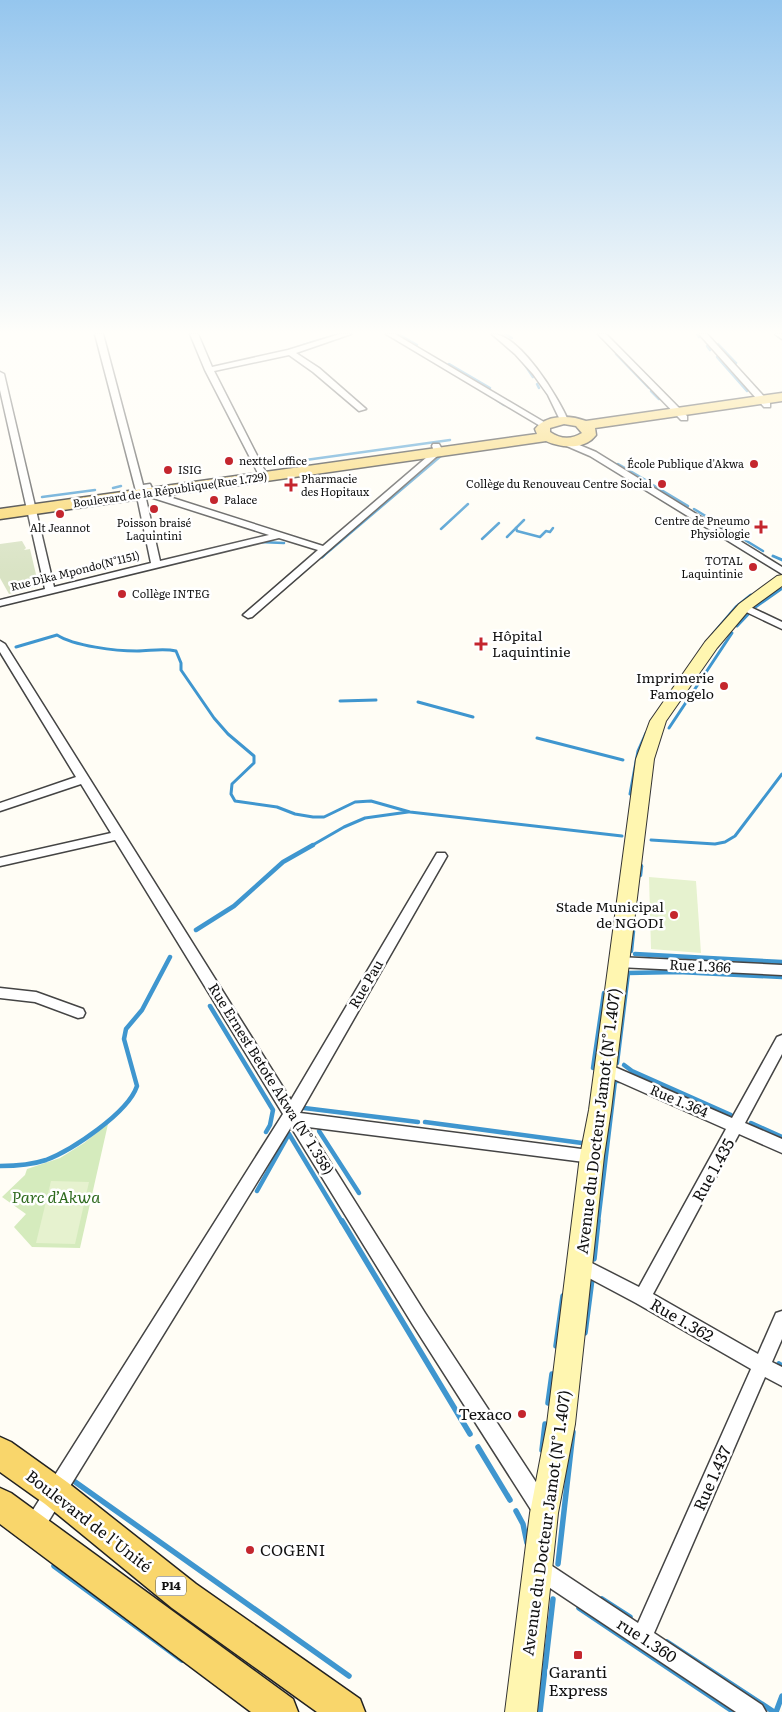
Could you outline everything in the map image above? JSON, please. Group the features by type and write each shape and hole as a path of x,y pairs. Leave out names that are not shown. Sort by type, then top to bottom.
{"main road":[{"path":"564,420 587,431 688,414"},
{"name":"Boulevard de la République(Rue 1.729)","path":"0,514 33,506 262,474 545,431 564,420"},
{"path":"545,431 565,442 578,441 587,431"},
{"name":"Boulevard de la République(Rue 1.729)","path":"0,506 33,506"},
{"name":"Avenue du Docteur Jamot (N° 1.407)","path":"521,1712 544,1513 561,1424 592,1156 646,759 658,721 711,645 744,607 782,579"},
{"name":"Boulevard de l'Unité","path":"0,1453 56,1493 184,1596 347,1712"},
{"name":"P14","path":"0,1504 280,1712"}],"street":[{"path":"10,414 33,506 50,590"},
{"path":"122,414 144,490 156,564"},
{"path":"231,414 262,474"},
{"path":"518,414 545,431"},
{"path":"561,414 564,420"},
{"path":"587,431 593,454"},
{"path":"565,442 593,454 782,571"},
{"path":"248,615 438,448"},
{"path":"144,490 324,549"},
{"name":"Rue Dika Mpondo(N°1151)","path":"0,603 279,535"},
{"path":"744,607 782,626"},
{"name":"Rue Ernest Betote Akwa (N° 1.358)","path":"0,644 85,778 419,1319 544,1513"},
{"path":"1,807 85,778"},
{"path":"0,862 120,835"},
{"name":"Rue Pau","path":"33,1528 294,1116 441,856"},
{"name":"Rue 1.366","path":"618,962 782,970"},
{"path":"0,993 36,997 78,1013"},
{"name":"Rue 1.435","path":"642,1297 782,1042"},
{"name":"Rue 1.364","path":"605,1069 782,1146"},
{"path":"294,1116 592,1156"},
{"name":"Rue 1.362","path":"580,1265 642,1297 782,1377"},
{"name":"Rue 1.437","path":"642,1637 782,1319"},
{"name":"rue 1.360","path":"538,1570 754,1712"}],"green space":[{"path":"22,541 26,548 24,550 30,549 38,583 36,587 9,594 0,578 0,544"},
{"name":"Stade Municipal de NGODI","path":"649,877 696,881 701,953 651,949"},
{"name":"Parc d’Akwa","path":"108,1124 80,1248 32,1247 14,1227 26,1214 2,1197 25,1175 27,1169 60,1158 84,1143"},
{"path":"51,1181 89,1182 75,1244 36,1243"}],"waterway":[{"path":"284,463 450,440"},
{"path":"256,455 263,465"},
{"path":"324,555 322,557 442,455"},
{"path":"618,464 649,482"},
{"path":"653,485 688,506"},
{"path":"113,488 121,486"},
{"path":"42,497 95,490"},
{"path":"441,529 468,504"},
{"path":"694,509 763,551"},
{"path":"516,528 524,520"},
{"path":"482,539 499,523"},
{"path":"507,537 516,528"},
{"path":"516,528 517,531 540,537 546,531 550,532 553,528"},
{"path":"259,542 284,543"},
{"path":"773,556 782,560"},
{"path":"737,626 754,608 781,589"},
{"path":"713,634 736,607 751,595"},
{"path":"669,728 732,633"},
{"path":"16,647 57,635 84,645 107,649 176,651 181,663 181,670 214,718 228,734 254,756 254,763 232,784 231,794 235,801 277,807 295,814 313,817 324,817 355,802 371,801 410,812 622,836"},
{"path":"340,701 376,700"},
{"path":"418,702 473,717"},
{"path":"630,794 638,751 646,733"},
{"path":"537,738 623,760"},
{"path":"651,840 715,844 725,842 735,836 782,774"},
{"path":"311,846 344,827 365,818 408,812"},
{"path":"196,930 234,906 283,862 313,845"},
{"path":"640,875 641,866"},
{"path":"631,951 633,931"},
{"path":"635,954 782,962"},
{"path":"0,1166 35,1163 57,1155 84,1139 111,1119 132,1097 137,1086 124,1039 126,1029 142,1010 170,957"},
{"path":"617,1063 628,973 678,972 782,977"},
{"path":"593,1068 604,993"},
{"path":"210,1006 273,1110 270,1125 266,1132"},
{"path":"624,1065 632,1071 731,1115"},
{"path":"598,1222 615,1081 620,1081"},
{"path":"304,1108 418,1122"},
{"path":"425,1122 582,1143"},
{"path":"751,1123 782,1137"},
{"path":"319,1131 359,1193"},
{"path":"257,1191 289,1134 342,1222"},
{"path":"342,1221 470,1434"},
{"path":"594,1259 598,1221"},
{"path":"585,1333 592,1279"},
{"path":"556,1346 563,1296"},
{"path":"548,1403 552,1374"},
{"path":"542,1450 545,1424"},
{"path":"558,1564 573,1432"},
{"path":"478,1447 510,1500"},
{"path":"71,1479 349,1676"},
{"path":"516,1511 523,1524 527,1543"},
{"path":"54,1566 182,1660"},
{"path":"540,1712 553,1599"},
{"path":"602,1599 630,1617"},
{"path":"579,1608 734,1712"},
{"path":"667,1642 774,1712"},
{"path":"776,1712 782,1696"}],"place":[{"name":"nexttel office","path":"229,461"},
{"name":"École Publique d'Akwa","path":"754,464"},
{"name":"ISIG","path":"168,470"},
{"name":"Collège du Renouveau Centre Social","path":"662,484"},
{"name":"Pharmacie des Hopitaux","path":"291,485"},
{"name":"Palace","path":"214,500"},
{"name":"Poisson braisé Laquintini","path":"154,509"},
{"name":"Alt Jeannot","path":"60,514"},
{"name":"Centre de Pneumo Physiologie","path":"761,527"},
{"name":"TOTAL Laquintinie","path":"753,567"},
{"name":"Collège INTEG","path":"122,594"},
{"name":"Hôpital Laquintinie","path":"481,644"},
{"name":"Imprimerie Famogelo","path":"724,686"},
{"name":"Stade Municipal de NGODI","path":"674,915"},
{"name":"Texaco","path":"522,1414"},
{"name":"COGENI","path":"250,1550"},
{"name":"Garanti Express","path":"578,1655"}]}
